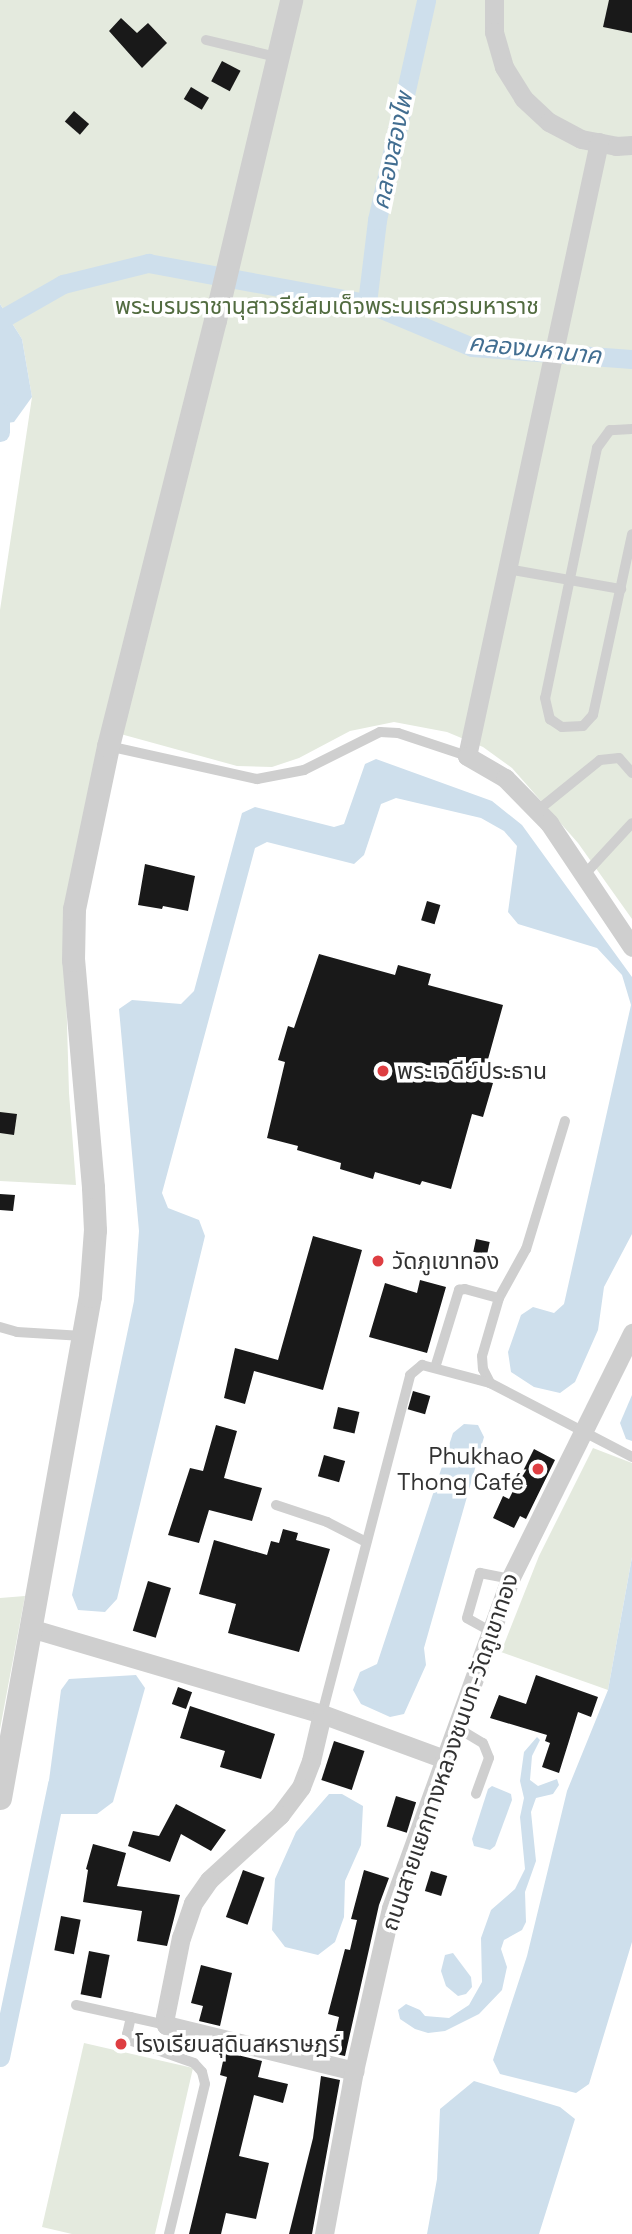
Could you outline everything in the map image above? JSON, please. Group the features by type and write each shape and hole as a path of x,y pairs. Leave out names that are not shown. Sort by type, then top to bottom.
{"street":[{"path":"0,1797 90,1296 94,1219 73,960 75,909 108,746 215,320 291,0"},
{"path":"494,0 494,32 504,67 523,98 549,122 581,139 632,145"},
{"path":"599,142 467,757 505,778 537,811 585,874 632,947"},
{"name":"ถนนสายแยกทางหลวงชนบท-วัดภูเขาทอง","path":"324,2234 354,2071 391,1908 510,1579 632,1333"},
{"path":"30,1628 322,1714 443,1759"},
{"path":"322,1714 312,1761 301,1787 279,1815 209,1880 193,1903 181,1937 166,2025 354,2071"}],"lane":[{"path":"206,40 277,57"},
{"path":"632,429 617,428 600,441 545,705 555,724 569,729 583,726 593,715 632,534"},
{"path":"507,569 621,589"},
{"path":"108,746 257,779 304,770 380,732 398,733 467,757"},
{"path":"537,811 600,760 619,758 632,773"},
{"path":"585,874 632,823"},
{"path":"490,1383 483,1370 482,1356 499,1298 526,1250 565,1121"},
{"path":"435,1368 459,1290 465,1289 499,1298"},
{"path":"0,1327 17,1332 83,1336"},
{"path":"322,1714 410,1375 422,1365 490,1383 632,1457"},
{"path":"276,1505 327,1522 366,1542"},
{"path":"489,1631 467,1618 480,1573 510,1579"},
{"path":"455,1727 483,1743 489,1758 476,1794"},
{"path":"76,2005 166,2025"},
{"path":"131,2017 127,2034 129,2040 194,2063 202,2072 205,2084 169,2234"}],"green space":[{"name":"พระบรมราชานุสาวรีย์สมเด็จพระนเรศวรมหาราช","path":"0,0 632,0 632,919 578,843 512,768 483,747 447,732 394,722 350,731 299,758 272,767 237,766 106,730 66,989 69,1093 76,1185 0,1181 0,610 32,397 22,339 0,304"},
{"path":"593,1448 632,1463 632,1557 608,1690 501,1652 539,1556"},
{"path":"25,1596 0,1729 0,1598"},
{"path":"84,2043 193,2068 155,2234 72,2234 42,2227"}],"water":[{"path":"0,304 22,339 32,397 14,422 0,424"},
{"path":"376,759 492,801 522,825 632,977 632,1234 604,1287 598,1330 575,1382 560,1393 534,1387 511,1372 508,1352 521,1315 533,1307 554,1313 564,1304 631,1005 622,975 597,948 518,924 508,912 517,846 504,831 481,818 396,798 381,804 364,855 354,864 267,842 255,848 162,1193 168,1208 199,1220 205,1236 117,1599 105,1612 78,1610 72,1595 134,1301 139,1231 119,1009 132,1000 181,1004 194,991 242,813 255,807 334,827 344,824 365,764"},
{"path":"632,1395 632,1441 626,1439 620,1423"},
{"path":"464,1424 478,1425 484,1437 424,1648 426,1665 404,1714 390,1717 361,1704 353,1690 360,1672 377,1664 453,1433"},
{"path":"632,1557 632,1942 589,2084 576,2093 500,2074 493,2060 527,1956 567,1791 608,1690"},
{"path":"136,1675 145,1688 113,1802 97,1814 58,1814 46,1803 61,1690 69,1679"},
{"path":"537,1737 540,1740 532,1756 530,1780 538,1786 557,1779 559,1785 553,1794 536,1798 531,1812 536,1861 525,1892 526,1922 522,1930 504,1940 501,1949 507,1967 502,1990 479,2014 445,2031 428,2033 415,2029 400,2019 398,2010 406,2004 420,2010 425,2016 449,2018 469,2005 482,1982 481,1938 491,1910 515,1889 525,1869 520,1817 524,1798 520,1781 524,1752"},
{"path":"492,1786 511,1794 512,1800 495,1846 490,1850 474,1846 472,1839 488,1789"},
{"path":"329,1794 342,1794 363,1806 361,1845 345,1881 344,1917 335,1942 318,1955 285,1947 272,1930 275,1879 296,1832"},
{"path":"453,1953 471,1977 472,1987 466,1994 458,1996 446,1986 441,1971 445,1955"},
{"path":"474,2081 560,2107 575,2119 539,2234 427,2234 437,2179 440,2109"}],"building":[{"path":"609,0 632,0 632,33 603,27"},
{"path":"121,18 137,33 148,23 167,43 142,68 109,31"},
{"path":"222,61 241,71 230,91 211,81"},
{"path":"191,87 209,98 202,110 184,99"},
{"path":"74,111 89,124 80,135 65,122"},
{"path":"145,864 195,876 188,911 138,905"},
{"path":"427,901 440,905 435,924 421,920"},
{"name":"พระเจดีย์ประธาน","path":"319,954 395,975 398,965 431,974 428,985 503,1005 482,1081 493,1083 483,1117 472,1114 451,1189 422,1181 420,1185 375,1172 373,1179 340,1169 341,1163 297,1150 298,1146 267,1138 285,1062 278,1060 288,1026 294,1028"},
{"path":"0,1112 17,1114 14,1135 0,1133"},
{"path":"0,1194 15,1195 13,1211 0,1210"},
{"path":"313,1236 362,1250 323,1390 254,1371 245,1404 224,1398 235,1348 278,1360"},
{"path":"476,1239 490,1242 487,1255 473,1252"},
{"path":"420,1280 446,1287 427,1353 369,1337 385,1283 417,1293"},
{"path":"413,1391 430,1396 425,1414 408,1409"},
{"path":"338,1407 359,1412 354,1433 333,1428"},
{"path":"216,1425 237,1431 224,1478 262,1488 252,1521 209,1510 199,1543 168,1535 190,1468 203,1471"},
{"path":"534,1449 555,1460 526,1519 520,1516 514,1528 493,1518 503,1496 509,1499"},
{"path":"324,1455 345,1461 339,1482 318,1476"},
{"path":"283,1529 298,1533 296,1540 330,1549 299,1652 228,1633 236,1604 199,1594 214,1540 267,1555 271,1541 279,1543"},
{"path":"148,1581 171,1588 156,1638 133,1631"},
{"path":"536,1675 598,1697 591,1717 578,1712 559,1773 542,1767 550,1743 545,1741 547,1735 490,1718 499,1695 526,1704"},
{"path":"178,1687 192,1692 186,1709 172,1704"},
{"path":"190,1706 275,1734 261,1779 220,1767 225,1751 180,1738"},
{"path":"334,1741 364,1751 352,1790 321,1780"},
{"path":"396,1796 416,1802 407,1833 387,1827"},
{"path":"176,1804 226,1830 211,1851 181,1834 170,1862 128,1846 133,1831 159,1836"},
{"path":"93,1844 126,1853 117,1886 180,1895 167,1946 137,1941 142,1911 83,1902 86,1869"},
{"path":"243,1870 265,1878 248,1925 226,1917"},
{"path":"364,1870 389,1878 379,1905 345,2056 331,2053 339,2017 328,2014 345,1949 350,1950 357,1920 351,1919"},
{"path":"431,1871 447,1876 441,1896 425,1891"},
{"path":"61,1916 81,1920 74,1954 54,1950"},
{"path":"89,1951 110,1955 101,1998 81,1994"},
{"path":"201,1965 232,1973 220,2026 199,2021 203,2006 191,2003"},
{"path":"225,2052 262,2061 258,2077 288,2084 283,2103 254,2095 239,2156 269,2163 256,2219 226,2213 221,2234 189,2234 227,2077 220,2075"},
{"path":"321,2076 340,2080 312,2234 289,2234 313,2138"}],"waterway":[{"name":"คลองสองไพ","path":"367,303 377,220 426,0"},
{"name":"คลองมหานาค","path":"0,320 63,284 148,263 367,303 472,347 632,359"},
{"path":"0,412 0,432"},
{"path":"0,2057 57,1784"}],"place":[{"name":"พระเจดีย์ประธาน","path":"383,1071"},
{"name":"วัดภูเขาทอง","path":"378,1261"},
{"name":"Phukhao Thong Café","path":"538,1469"},
{"name":"โรงเรียนสุดินสหราษฎร์","path":"121,2044"}]}
